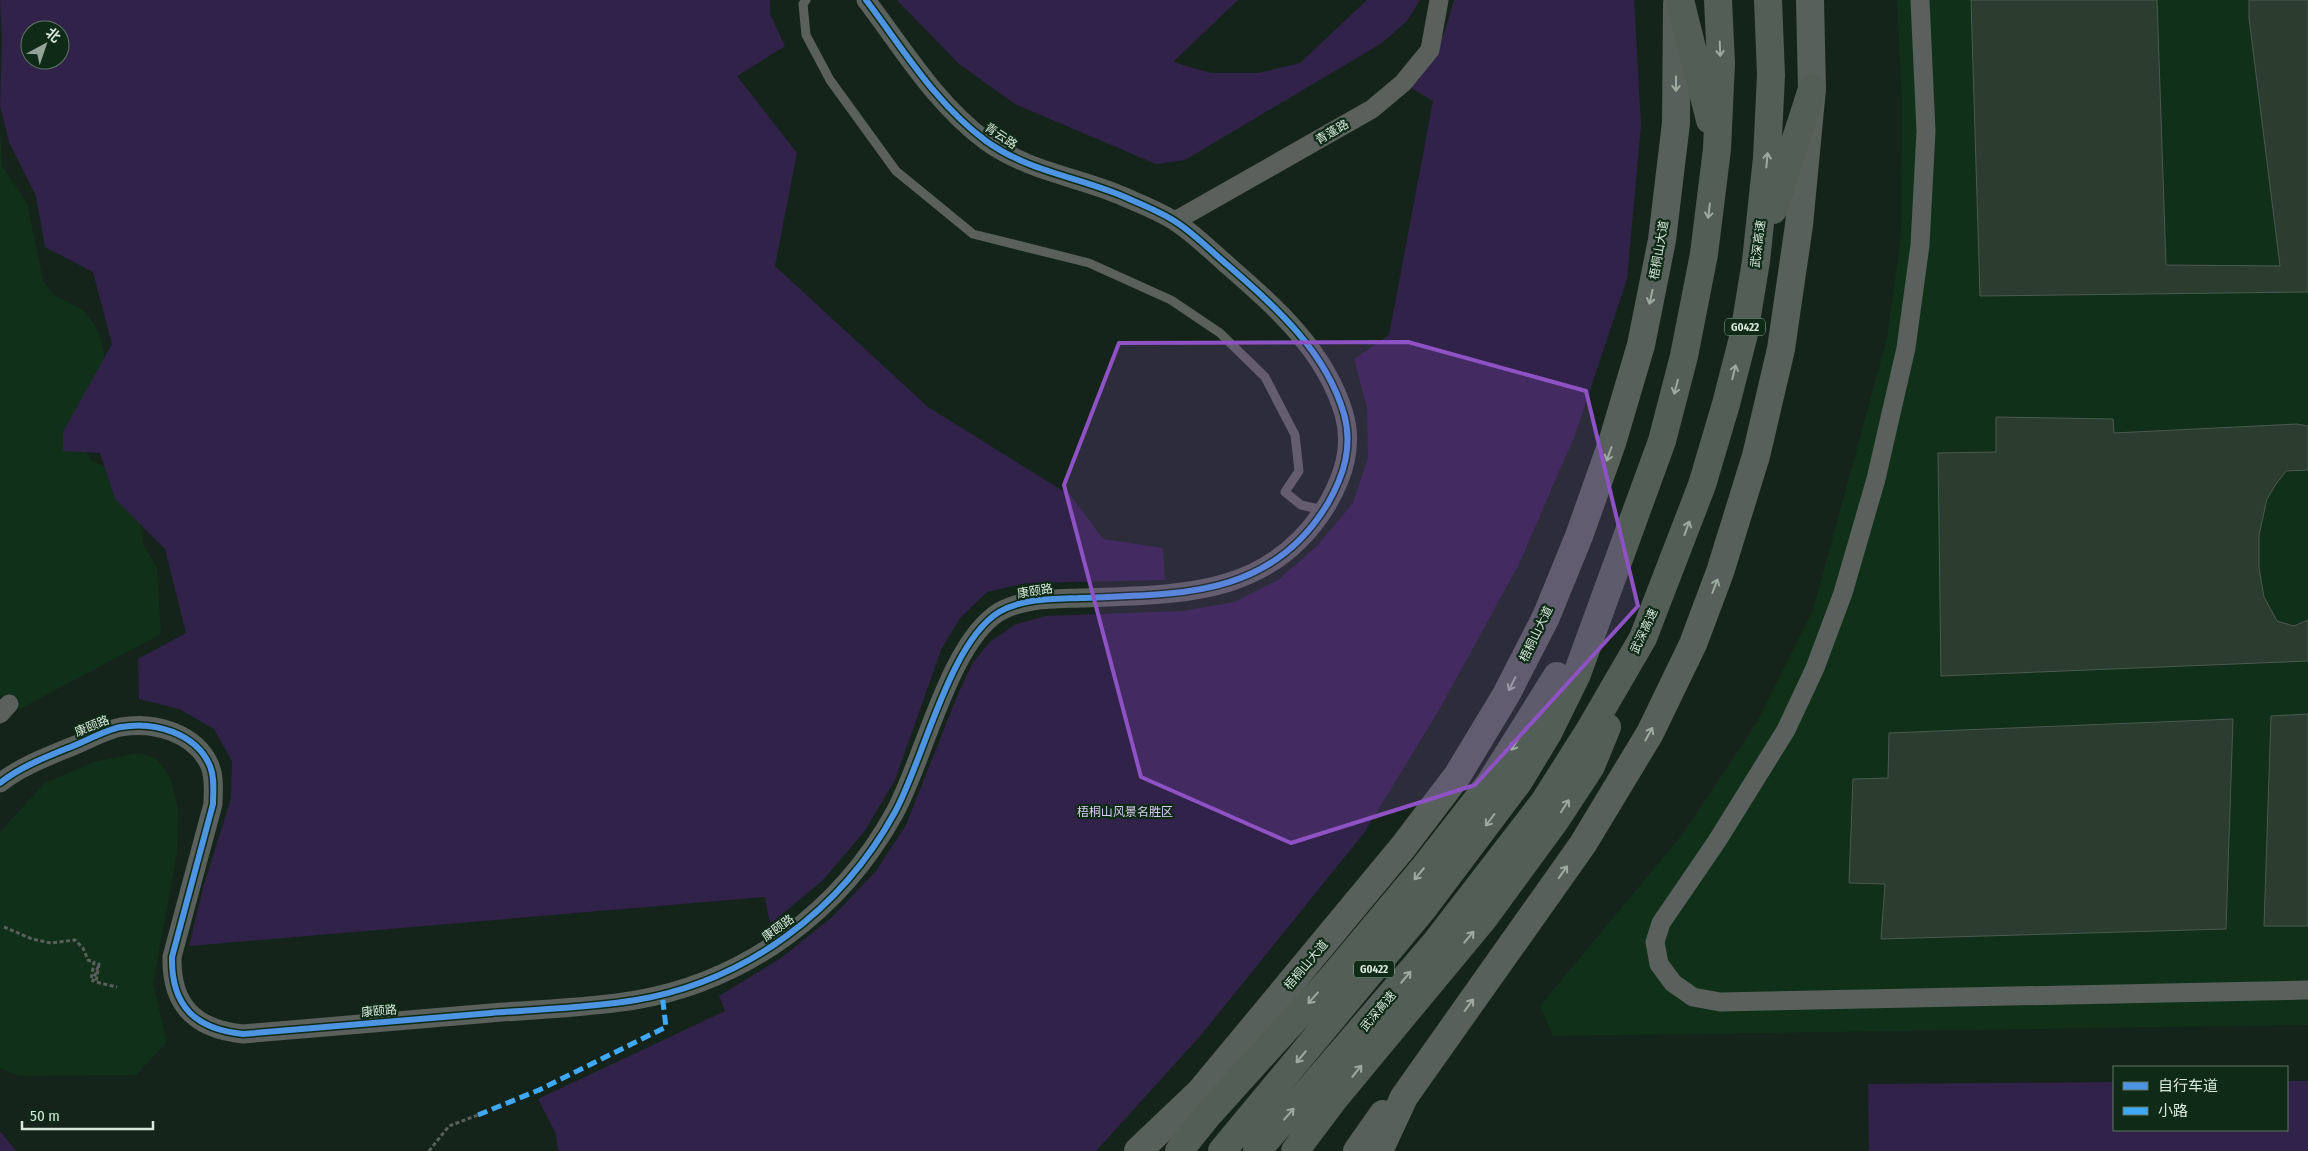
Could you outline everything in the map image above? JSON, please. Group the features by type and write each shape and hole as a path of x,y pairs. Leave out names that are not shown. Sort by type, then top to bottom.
{"highway":[{"path":"1678,0 1717,149"},
{"name":"G0422","path":"1222,1151 1422,910 1519,781 1548,733 1577,674 1662,441 1684,356 1704,254 1717,149 1721,64 1718,0"},
{"name":"武深高速","path":"1257,1151 1436,942 1544,802 1589,732 1643,638 1672,568 1708,468 1744,334 1756,261 1767,158 1771,75 1768,0"},
{"path":"1756,261 1812,89"},
{"path":"1179,1151 1208,1115 1331,979 1423,869 1490,783 1549,692 1623,548"},
{"path":"1295,1151 1334,1100 1484,918 1555,821 1591,766 1643,638"}],"main road":[{"name":"梧桐山大道","path":"1138,1151 1200,1092 1433,808 1457,776 1506,695 1546,617 1579,536 1606,461 1641,345 1662,240 1676,123 1678,0"},
{"path":"1379,1151 1404,1097 1583,844 1650,733 1693,644 1720,572 1756,456 1781,349 1799,225 1812,89 1810,0"},
{"path":"1356,1151 1440,1044"}],"street":[{"name":"青云路","path":"866,0 923,81 957,118 988,142 1014,159 1060,177 1117,194 1175,221"},
{"name":"青蓬路","path":"1175,221 1372,109 1402,83 1430,50 1439,0"},
{"path":"1920,0 1926,131 1920,245 1906,348 1876,479 1843,594 1815,668 1786,730 1756,780 1661,923 1655,942 1659,964 1673,983 1693,997 1720,1002 2308,990"},
{"name":"康颐路","path":"0,784 30,764 120,727 143,726 165,729 184,737 200,750 210,766 214,784 213,804 172,957 172,975 177,995 190,1014 204,1025 221,1032 243,1034 632,1001 699,984 758,956 790,934 819,910 845,883 868,854 895,812 914,771 953,673 980,629 992,616 1009,607 1050,599 1173,594 1200,591 1226,584 1248,576 1275,559 1307,532 1324,510 1337,486 1346,463 1349,438 1340,401 1328,376 1314,352 1297,330 1236,273 1175,221"}],"lane":[{"path":"806,0 803,4 806,35 830,80 896,171 973,234 1089,262 1171,300 1220,333 1265,377 1295,435 1299,472 1285,492 1301,505 1324,510"}],"path":[{"path":"4,927 51,943 75,940 83,948 88,960 94,962 91,980 93,981 99,964 96,982 117,987"},
{"path":"429,1151 449,1126 478,1115"}],"highlighted area":[{"path":"1408,342 1586,391 1638,606 1475,785 1291,843 1141,777 1064,485 1119,343"}],"shaded area":[{"path":"1897,0 2308,0 2308,1025 1553,1036 1540,1006 1682,835 1756,724 1813,610 1887,338 1901,235 1902,104"},
{"path":"0,129 2,166 27,203 43,281 54,295 83,310 94,324 101,339 106,366 79,441 92,461 125,475 138,497 143,544 157,568 161,634 18,710 0,695"},
{"path":"139,753 156,758 170,777 178,810 177,852 153,984 167,1042 136,1075 19,1076 0,1068 0,832 45,783 94,762"}],"green space":[{"path":"0,0 770,0 770,14 785,46 737,76 797,153 775,266 928,407 1071,496 1103,539 1163,548 1165,580 1026,583 987,592 960,618 941,650 895,780 864,832 822,881 770,924 765,897 189,946 203,888 231,798 232,761 214,729 179,709 139,699 138,659 186,633 165,549 115,499 100,453 63,451 63,432 112,344 93,272 45,247 36,196 9,142 0,106 2,39"},
{"path":"897,0 1238,0 1173,62 1211,73 1259,73 1300,63 1367,0 1420,0 1407,21 1382,43 1185,160 1156,164 1015,104 959,64"},
{"name":"梧桐山风景名胜区","path":"1454,0 1634,0 1641,125 1627,279 1575,435 1519,564 1439,710 1364,833 1201,1035 1096,1151 558,1151 556,1134 538,1099 725,1011 719,996 781,958 832,917 876,871 906,825 958,694 973,662 991,641 1016,624 1046,616 1183,611 1234,602 1278,580 1317,546 1353,503 1368,458 1367,408 1354,359 1389,335 1433,101 1403,83 1444,34"},
{"path":"2288,1081 2308,1081 2308,1151 1869,1151 1868,1084 2113,1082 2113,1131 2288,1131"},
{"path":"0,1131 16,1151 0,1151"}],"building":[{"path":"1971,0 2157,0 2166,265 2280,266 2249,18 2249,0 2308,0 2308,292 1980,296"},
{"path":"1996,417 2113,419 2114,433 2297,424 2308,426 2308,470 2286,471 2267,499 2259,535 2259,568 2264,597 2277,621 2294,626 2308,620 2308,661 1941,676 1938,453 1996,452"},
{"path":"2308,714 2308,926 2264,926 2271,716"},
{"path":"2233,719 2226,929 1881,939 1885,884 1849,883 1853,779 1888,778 1889,733"}],"marked path":[{"path":"478,1115 539,1090 666,1027 662,994"}],"cycle path":[{"path":"0,783 33,763 101,733 121,727 147,726 173,732 195,745 204,755 213,775 213,804 172,957 173,974 181,1002 189,1012 212,1027 243,1034 582,1007 636,1000 676,991 715,977 752,958 786,936 818,910 847,880 873,848 895,812 906,789 939,704 966,649 981,627 999,612 1008,607 1038,600 1152,595 1219,585 1250,574 1279,558 1305,534 1328,503 1339,482 1347,449 1348,437 1344,414 1324,369 1311,349 1261,295 1195,236 1170,218 1103,188 1018,159 986,141 951,110 936,93 907,57 866,0"}]}
